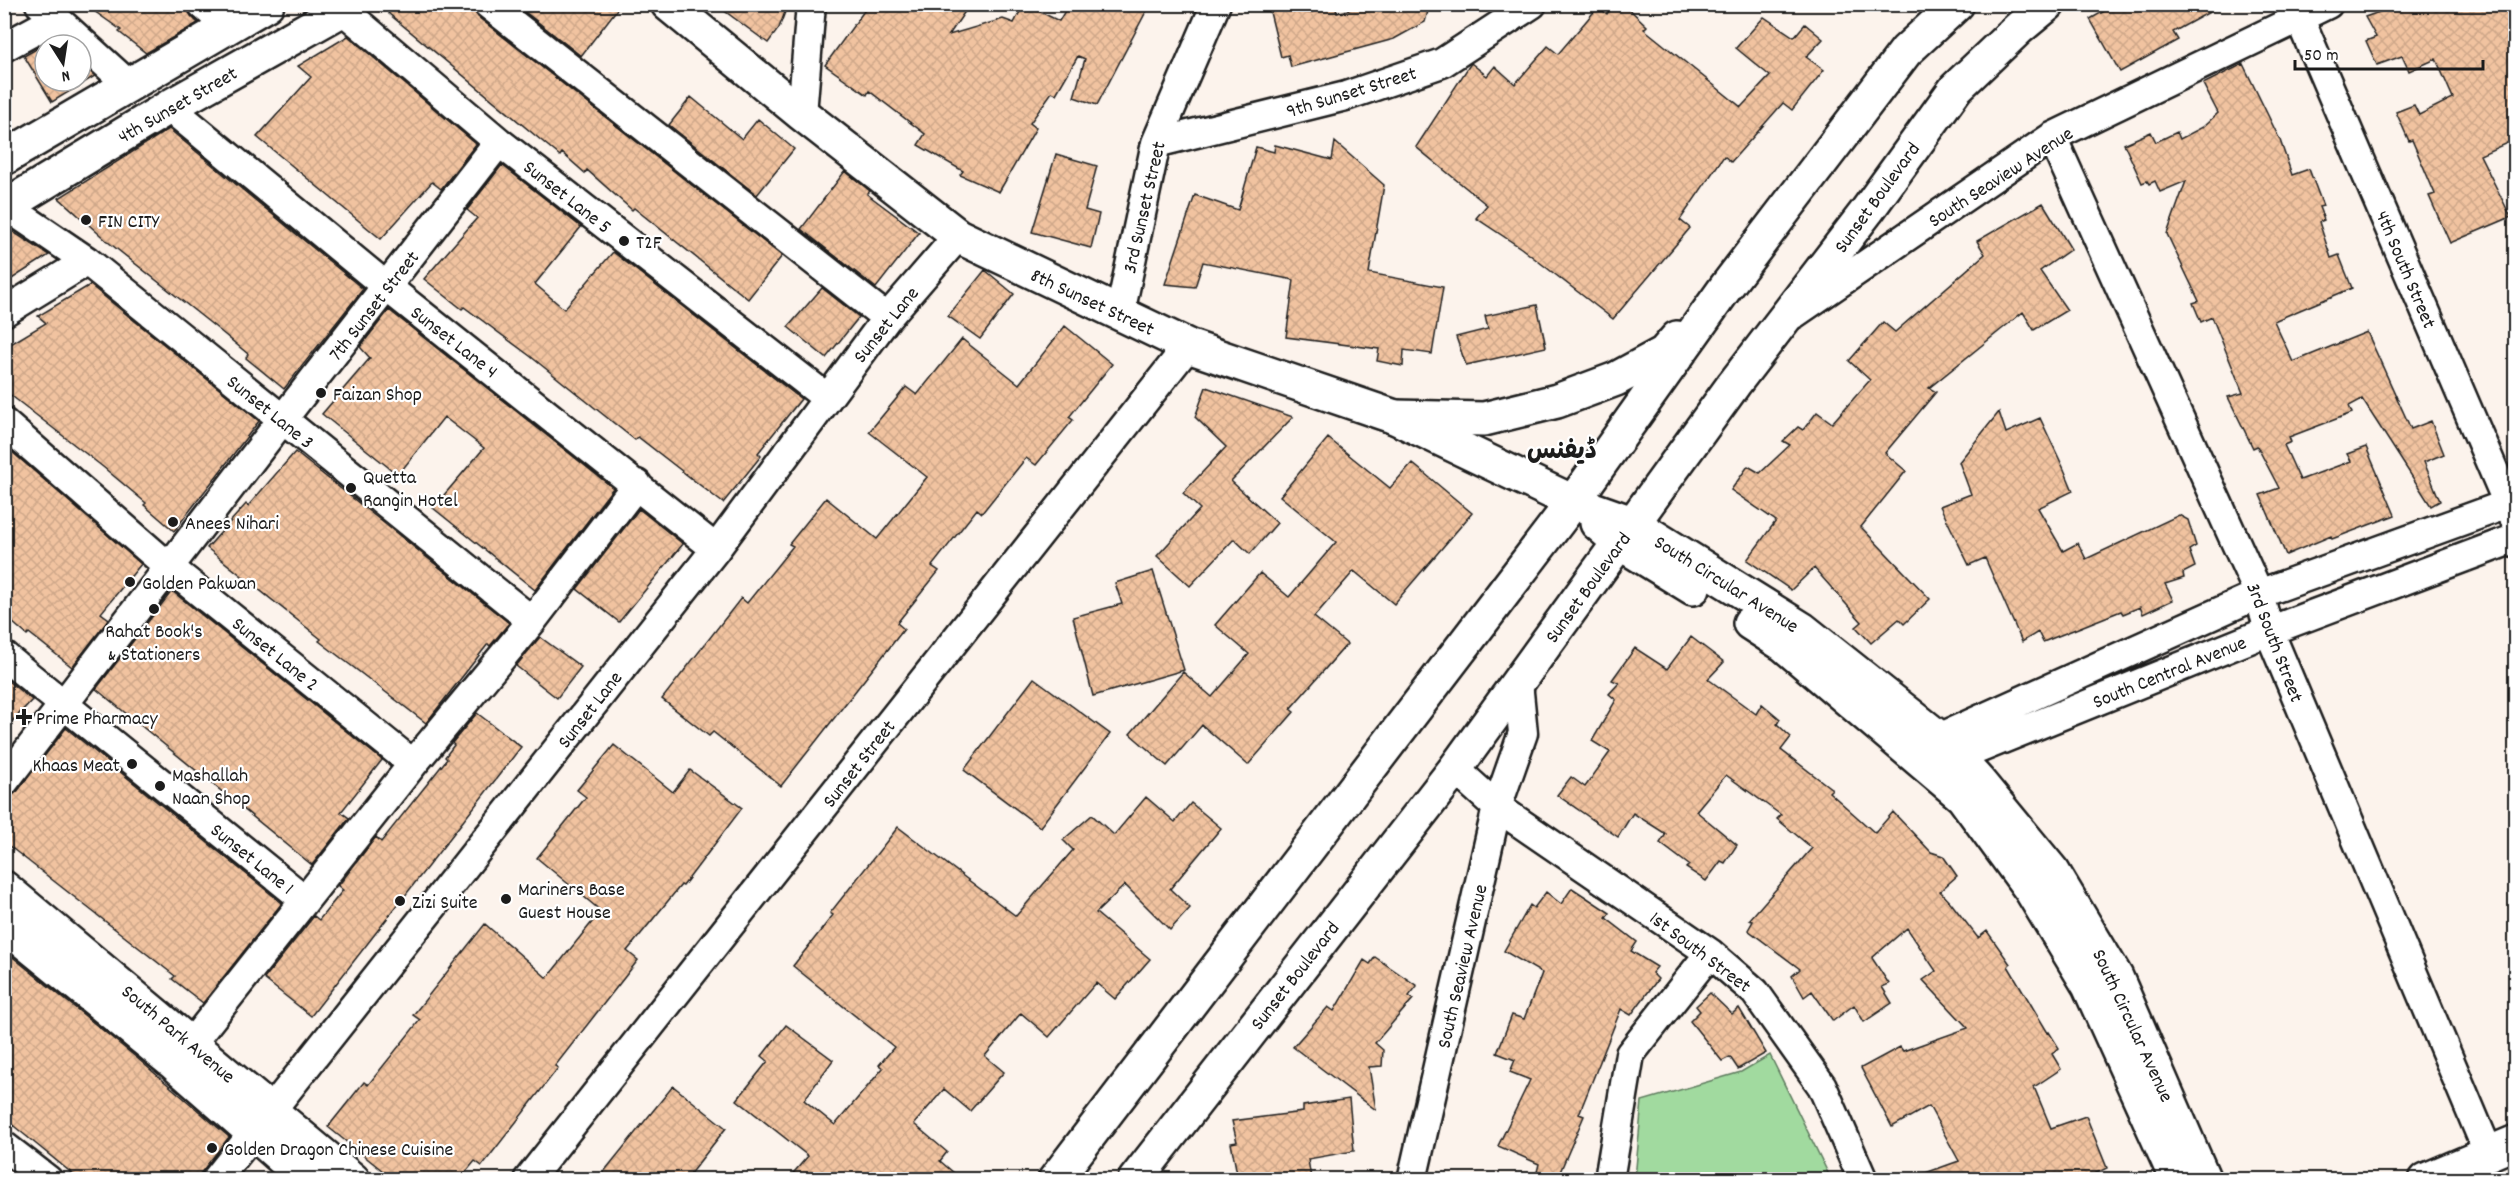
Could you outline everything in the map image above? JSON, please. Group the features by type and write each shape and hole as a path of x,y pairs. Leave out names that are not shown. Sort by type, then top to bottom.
{"main road":[{"name":"4th Sunset Street","path":"4,158 267,4"},
{"name":"8th Sunset Street","path":"668,4 802,114 958,236 1188,346 1395,417 1573,502"},
{"path":"1055,1179 1573,502 1726,286 1906,51 1957,4"},
{"name":"Sunset Boulevard","path":"1135,1179 1455,769 1734,384 1956,88 2019,28 2048,4"},
{"name":"4th Sunset Street","path":"5,207 169,107 347,7"},
{"path":"1395,417 1484,419 1557,401 1616,379 1664,353 1726,286"},
{"name":"South Circular Avenue","path":"1573,502 1802,629 1948,747 2053,872 2116,977 2204,1179"},
{"name":"South Circular Avenue","path":"1626,533 1784,645 1963,797 2031,890 2090,986 2177,1179"},
{"name":"South Park Avenue","path":"4,888 192,1044 263,1121 307,1179"},
{"name":"South Park Avenue","path":"4,925 175,1064 353,1179"},
{"path":"2426,1179 2502,1147"}],"street":[{"path":"202,4 228,27"},
{"path":"488,4 887,318"},
{"path":"802,114 811,4"},
{"name":"3rd Sunset Street","path":"1120,313 1156,143 1216,4"},
{"name":"9th Sunset Street","path":"1156,143 1346,96 1442,63 1532,4"},
{"name":"South Seaview Avenue","path":"1782,322 2052,137 2328,4"},
{"name":"Sunset Lane 5","path":"347,7 499,142 827,398"},
{"path":"4,47 48,12 129,85"},
{"name":"4th South Street","path":"2299,18 2513,508"},
{"name":"Sunset Lane 4","path":"169,107 387,287 716,549"},
{"name":"3rd South Street","path":"2052,137 2259,594 2269,631 2502,1147"},
{"name":"7th Sunset Street","path":"4,782 62,704 499,142"},
{"name":"Sunset Lane 3","path":"5,207 87,261 532,621"},
{"name":"Sunset Lane","path":"216,1179 716,549 887,318 958,236"},
{"path":"4,312 87,261"},
{"name":"Sunset Street","path":"528,1179 1188,346"},
{"name":"Sunset Lane 2","path":"4,423 170,568 413,764"},
{"path":"192,1044 413,764 532,621 637,484"},
{"path":"1948,747 2259,594 2513,508"},
{"name":"South Central Avenue","path":"1948,747 2269,631 2516,538"},
{"name":"Sunset Lane 1","path":"4,656 305,900"},
{"name":"South Seaview Avenue","path":"1412,1179 1497,807 1523,734 1518,682"},
{"path":"1455,769 1497,807"},
{"name":"1st South Street","path":"1497,807 1710,953 1755,992 1822,1086 1863,1179"},
{"path":"1610,1179 1629,1054 1710,953"},
{"path":"4,1146 48,1179"}],"green space":[{"path":"1770,1055 1831,1179 1635,1179 1642,1101 1741,1072"}],"building":[{"path":"84,4 186,4 191,16 198,23 146,53 119,32 121,30"},
{"path":"402,4 472,4 478,17 782,256 748,299 634,208 632,210 587,170 585,173 562,153 560,156 388,13"},
{"path":"515,4 621,4 581,56"},
{"path":"715,4 788,4 779,28 768,43"},
{"path":"869,4 970,4 949,35 1003,19 1014,23 1024,4 1059,21 1069,4 1150,4 1097,105 1074,97 1085,59 1078,56 1056,94 1052,92 1030,123 1036,128 999,192 960,175 963,171 918,145 925,134 869,91 867,95 825,65"},
{"path":"1268,4 1305,4 1308,13 1335,5 1337,13 1369,4 1430,4 1425,22 1394,39 1291,67 1288,55 1281,57"},
{"path":"1614,4 1624,4 1647,26 1644,29 1741,107 1770,76 1736,48 1764,17 1794,37 1805,24 1823,39 1806,57 1824,70 1792,110 1783,103 1731,162 1724,156 1680,220 1690,228 1613,319 1521,248 1476,218 1487,205 1416,147 1471,63 1487,76 1495,66 1515,84 1548,46 1558,54 1598,7 1607,14"},
{"path":"2117,4 2224,4 2173,32 2178,40 2120,72 2090,19"},
{"path":"2402,4 2516,4 2516,139 2480,155 2511,217 2450,243 2429,196 2435,194 2412,140 2409,141 2396,112 2414,105 2419,115 2453,98 2436,59 2409,71 2402,56 2377,65 2366,41 2376,37 2365,17"},
{"path":"348,36 476,144 441,189 432,182 381,239 257,137 311,77 298,66"},
{"path":"33,51 33,71 24,56"},
{"path":"2243,64 2280,140 2292,175 2309,169 2323,206 2319,207 2324,220 2319,222 2331,258 2339,255 2352,288 2274,321 2293,362 2367,332 2411,429 2431,421 2444,454 2424,462 2440,501 2431,506 2362,399 2349,406 2352,413 2289,437 2291,442 2284,445 2300,480 2351,461 2347,454 2366,447 2395,515 2332,539 2331,536 2286,555 2260,495 2279,488 2257,446 2253,448 2228,397 2243,393 2212,317 2201,322 2193,303 2199,301 2167,234 2186,181 2160,192 2155,181 2149,184 2147,181 2142,183 2124,144 2151,132 2156,142 2177,132 2180,139 2203,127 2218,113 2203,84"},
{"path":"47,93 67,93 52,102"},
{"path":"691,97 742,139 758,119 794,149 757,195 669,125"},
{"path":"169,129 363,289 284,389 246,358 248,354 108,242 59,198"},
{"path":"1335,142 1384,185 1369,273 1443,287 1432,354 1404,350 1403,366 1377,361 1379,349 1286,337 1294,280 1203,262 1195,287 1165,284 1195,195 1238,210 1256,147 1274,152 1275,145 1332,160"},
{"path":"1056,154 1097,166 1085,210 1099,214 1091,248 1032,232"},
{"path":"502,165 581,227 535,284 564,309 613,252 801,399 758,453 761,456 723,503 638,437 635,440 530,356 464,307 462,309 424,279 477,218 467,210"},
{"path":"845,171 870,191 867,194 919,233 876,288 801,229"},
{"path":"2043,203 2071,249 2040,271 2067,310 2034,330 2023,312 1929,388 1936,392 1885,453 1906,471 1861,527 1930,599 1904,624 1899,619 1871,643 1856,627 1862,622 1814,568 1791,590 1747,560 1776,521 1731,490 1748,466 1760,473 1790,445 1783,441 1798,427 1803,430 1817,412 1832,423 1870,380 1849,361 1883,322 1895,332 1985,254 1977,241"},
{"path":"4,226 49,255 4,284"},
{"path":"985,270 1014,294 980,339 948,316"},
{"path":"90,285 259,421 174,531 144,505 146,503 103,467 4,390 4,348 46,323 38,316"},
{"path":"822,288 859,317 826,358 788,327"},
{"path":"1537,305 1546,347 1466,365 1456,337 1488,329 1485,316"},
{"path":"389,310 613,488 535,590 433,508 484,448 444,417 398,475 322,414 370,358 360,347"},
{"path":"1065,326 1112,364 1069,417 1073,420 1036,465 1026,458 982,513 977,509 932,566 939,571 897,623 904,629 781,786 713,732 709,736 662,699 741,598 747,603 793,546 789,544 826,498 877,539 927,477 869,432 906,387 917,395 962,339 1019,384"},
{"path":"1206,387 1293,417 1231,481 1277,523 1250,554 1234,539 1190,586 1157,556 1200,509 1183,493 1226,447 1195,417"},
{"path":"1999,412 2006,433 2040,418 2063,467 2073,491 2038,508 2063,551 2078,543 2086,559 2179,515 2188,520 2196,546 2189,550 2195,567 2183,573 2184,578 2165,584 2173,600 2143,614 2140,607 2123,614 2121,611 2043,642 2038,632 2022,642 1985,558 1969,565 1940,506 1971,494 1959,462"},
{"path":"1328,438 1390,488 1412,463 1472,513 1394,604 1354,571 1314,617 1347,644 1290,709 1294,712 1248,765 1202,725 1167,766 1130,734 1183,672 1212,697 1249,654 1215,625 1260,573 1289,597 1336,542 1280,496"},
{"path":"4,445 141,564 101,613 109,619 72,667 29,633 27,635 4,615"},
{"path":"295,452 509,623 490,646 488,644 426,723 319,641 321,639 207,548 246,504 248,506"},
{"path":"639,509 683,544 619,622 577,589"},
{"path":"1153,571 1184,670 1093,696 1073,617 1122,604 1115,583"},
{"path":"172,591 382,760 341,812 349,818 312,865 96,689"},
{"path":"540,637 581,667 557,698 516,666"},
{"path":"1691,637 1724,662 1708,679 1756,714 1762,704 1780,719 1777,724 1791,737 1781,750 1832,789 1829,792 1875,833 1893,812 1931,852 1943,856 1957,876 1940,891 1978,938 1987,931 2010,964 2008,966 2059,1048 2052,1054 2061,1069 2034,1087 2051,1128 2086,1116 2107,1168 2084,1179 1914,1179 1914,1177 1959,1161 1929,1106 1892,1127 1861,1068 1900,1047 1903,1051 1968,1028 1923,980 1936,971 1907,928 1872,958 1889,984 1882,987 1892,1003 1864,1022 1854,1005 1833,1021 1812,991 1804,997 1792,976 1800,969 1748,930 1753,921 1749,920 1812,848 1777,819 1781,815 1726,775 1696,811 1737,845 1725,863 1721,861 1706,881 1686,868 1689,865 1660,843 1666,834 1633,813 1618,837 1557,795 1571,777 1585,787 1610,752 1592,741 1616,700 1609,694 1619,683 1612,680 1635,648 1667,669"},
{"path":"4,678 32,700 4,730"},
{"path":"1034,678 1110,734 1040,827 964,770"},
{"path":"477,713 521,747 311,1016 264,979 314,916 319,920 343,890 338,886 376,837 381,842 447,759 445,757 454,745 452,743"},
{"path":"66,728 282,903 203,1003 172,979 175,976 4,842 4,798 17,792"},
{"path":"614,745 673,792 690,770 742,808 683,886 681,885 627,951 638,960 555,1066 558,1068 482,1166 475,1161 460,1179 393,1179 328,1127 364,1082 368,1085 420,1020 413,1015 485,924 547,978 601,911 537,858 586,797 577,790"},
{"path":"1146,797 1175,822 1191,803 1221,828 1170,889 1190,908 1170,930 1125,885 1096,913 1150,959 1115,999 1096,983 1049,1037 1021,1013 985,1056 1004,1072 970,1111 944,1089 914,1124 947,1152 940,1161 961,1179 788,1179 808,1156 737,1100 768,1061 762,1056 786,1025 833,1060 804,1100 835,1125 883,1068 879,1065 894,1047 793,966 833,915 830,913 898,827 1016,916 1073,850 1063,840 1092,815 1114,835"},
{"path":"1572,888 1610,913 1606,918 1637,942 1631,951 1657,967 1652,973 1658,979 1631,1015 1621,1009 1579,1114 1584,1116 1557,1179 1537,1172 1539,1164 1498,1146 1530,1080 1510,1072 1515,1060 1497,1053 1512,1015 1524,1019 1542,973 1504,951 1530,905 1534,908 1546,892 1561,904"},
{"path":"4,950 137,1058 229,1137 196,1179 79,1179 4,1118"},
{"path":"1375,957 1417,986 1409,996 1413,999 1375,1043 1383,1050 1382,1066 1369,1067 1376,1110 1293,1047 1328,1007 1334,1011 1364,960 1370,964"},
{"path":"1710,993 1732,1014 1739,1008 1766,1053 1738,1069 1730,1057 1722,1061 1690,1021 1700,1011 1696,1006"},
{"path":"673,1086 726,1128 686,1179 598,1179"},
{"path":"1349,1099 1354,1151 1308,1159 1311,1179 1238,1179 1231,1143 1237,1142 1232,1121 1303,1112 1303,1106"}],"place":[{"name":"FIN CITY","path":"86,220"},
{"name":"T2F","path":"624,241"},
{"name":"Faizan Shop","path":"321,393"},
{"name":"Quetta Rangin Hotel","path":"351,488"},
{"name":"Anees Nihari","path":"173,522"},
{"name":"Golden Pakwan","path":"130,582"},
{"name":"Rahat Book's & Stationers","path":"154,609"},
{"name":"Prime Pharmacy","path":"24,717"},
{"name":"Khaas Meat","path":"132,764"},
{"name":"Mashallah Naan Shop","path":"160,786"},
{"name":"Mariners Base Guest House","path":"506,899"},
{"name":"Zizi Suite","path":"400,901"},
{"name":"Golden Dragon Chinese Cuisine","path":"212,1148"}],"district":[{"name":"ڈیفنس","path":"1562,449"}]}
